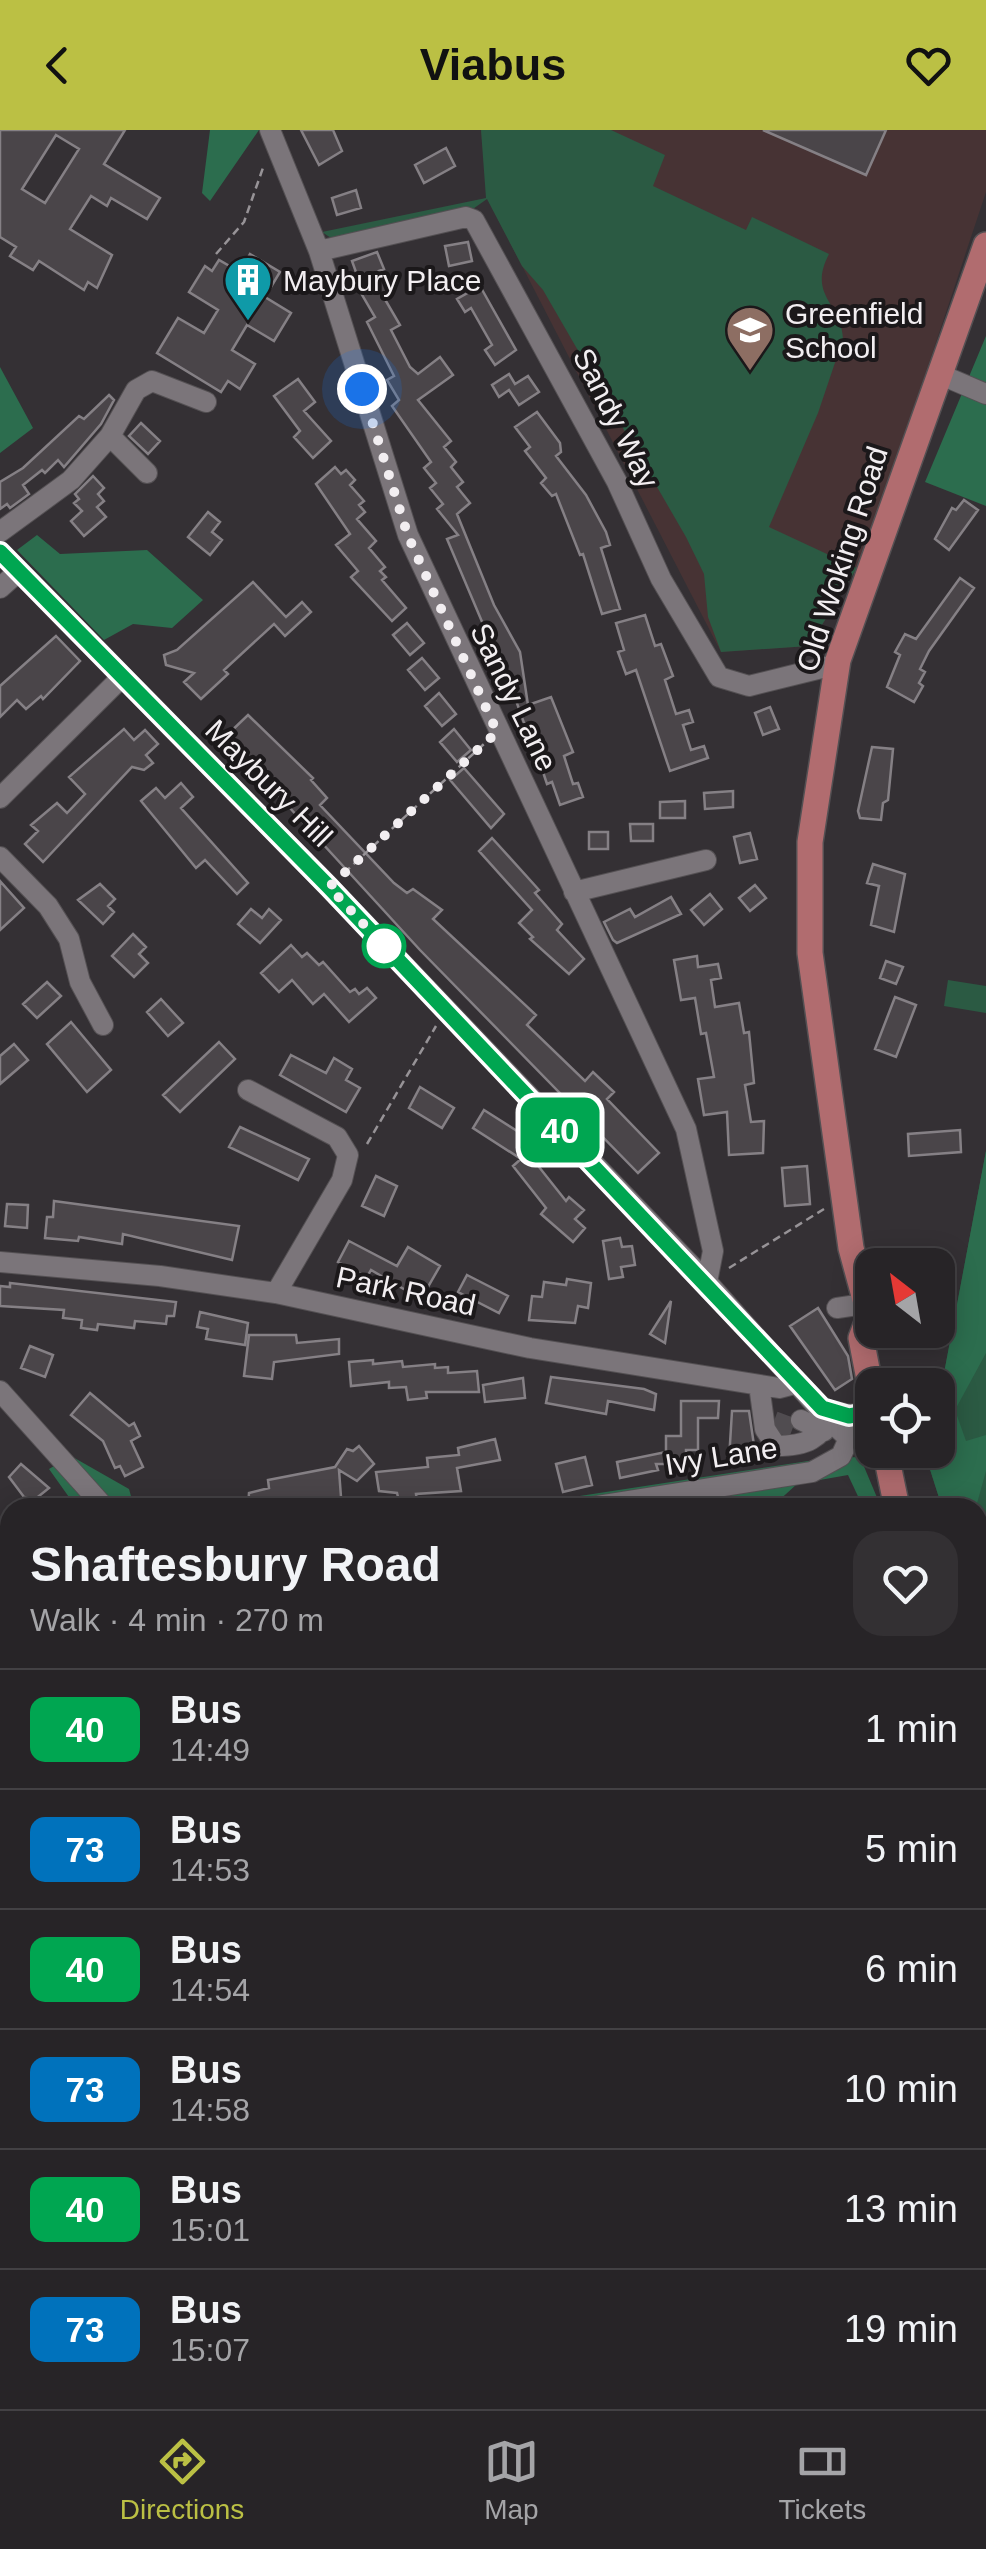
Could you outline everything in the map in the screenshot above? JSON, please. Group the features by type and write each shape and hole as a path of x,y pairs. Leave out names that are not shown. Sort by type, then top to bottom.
{"main road":[{"name":"Old Woking Road","path":"855,1248 810,954 810,842 838,664 986,246"},
{"path":"889,1468 895,1498"},
{"path":"906,1468 912,1498"}],"street":[{"name":"Sandy Lane","path":"270,130 319,250 408,536 686,1130 713,1251 707,1282"},
{"name":"Sandy Way","path":"319,250 466,218 474,220 616,482 677,608 719,677 749,686 838,664"},
{"path":"939,374 986,394"},
{"path":"0,532 70,480 110,436 136,390 152,381 206,402"},
{"path":"110,436 147,473"},
{"name":"Maybury Hill","path":"0,552 329,887 707,1282 798,1383 826,1422 855,1437"},
{"path":"0,588 19,571"},
{"path":"0,798 122,677"},
{"path":"0,857 48,906 69,939 80,982 103,1025"},
{"path":"574,892 706,860"},
{"path":"248,1090 337,1137 348,1155 342,1180 276,1293"},
{"name":"Park Road","path":"0,1262 160,1276 276,1293 530,1348 767,1408 779,1388 798,1383"},
{"path":"837,1308 855,1315"},
{"path":"0,1391 95,1498"},
{"path":"767,1408 766,1430 776,1446 802,1446 826,1422"},
{"path":"799,1425 855,1416"},
{"name":"Ivy Lane","path":"649,1498 812,1472 841,1456 850,1436"}],"path":[{"path":"216,254 244,222 264,164 283,155"},
{"path":"329,887 497,732"},
{"path":"348,1155 368,1143 445,1011"},
{"path":"707,1282 845,1196"}],"shaded area":[{"name":"Greenfield School","path":"481,130 986,130 986,192 865,556 809,646 721,652 487,198"}],"green space":[{"path":"210,130 259,130 210,201 202,193"},
{"path":"481,130 611,130 665,155 653,186 746,230 752,217 829,254 823,268 823,290 837,316 843,339 818,413 769,527 857,568 809,646 721,652 708,617 704,574 686,537 543,290 522,266 487,199 470,211 334,240 322,232 486,198"},
{"path":"986,336 986,506 925,482"},
{"path":"0,367 33,428 0,453"},
{"path":"37,535 60,554 147,550 203,600 172,628 133,624 104,640 17,550"},
{"path":"948,980 986,986 986,1013 944,1006"},
{"path":"986,1151 986,1498 939,1498 930,1468 955,1468 955,1368 945,1368 949,1348 955,1348 955,1315"},
{"path":"986,1151 986,1353 955,1410 955,1368 945,1368 949,1348 955,1348 955,1315"},
{"path":"955,1410 966,1441 986,1435 986,1471 978,1498 939,1498 930,1468 955,1468"},
{"path":"71,1456 129,1489 132,1498 70,1498 49,1469"},
{"path":"855,1457 855,1468 865,1468 877,1498 859,1498 848,1475 797,1484 782,1498 567,1498"}],"building":[{"path":"0,130 125,130 104,164 160,198 147,219 111,198 107,206 91,196 70,229 112,255 97,288 88,282 84,290 39,261 33,270 10,256 16,247 0,237","holes":["56,135 79,149 45,203 22,189"]},
{"path":"301,130 333,130 342,151 319,165"},
{"path":"763,130 886,130 866,175"},
{"path":"446,148 455,166 424,183 415,165"},
{"path":"356,190 361,208 337,215 332,198"},
{"path":"468,242 472,261 449,266 445,246"},
{"path":"377,252 384,269 379,271 391,292 383,296 400,325 391,330 410,367 418,374 440,357 453,375 418,400 451,441 444,447 456,462 451,467 463,482 457,487 470,503 457,514 494,605 520,652 528,705 551,697 573,752 564,756 573,784 578,783 583,797 560,805 552,782 547,784 542,769 552,766 541,739 534,742 513,692 506,694 491,643 447,539 458,535 437,509 443,504 430,488 436,483 424,468 431,462 392,406 399,400 387,380 394,376 367,322 375,317 358,288 361,286 352,261"},
{"name":"Maybury Place","path":"250,254 280,272 265,297 291,313 274,341 247,325 232,350 255,364 240,389 228,381 221,392 157,353 178,318 204,333 218,310 189,292 205,266 212,271 219,260 240,272"},
{"path":"480,286 516,350 495,365 485,350 492,345 471,308 465,312 457,299"},
{"path":"509,374 515,384 528,376 539,392 519,405 509,390 499,397 492,385"},
{"path":"298,379 315,402 304,411 331,441 313,458 294,437 300,431 274,396"},
{"path":"109,395 114,400 101,424 64,467 58,460 45,473 42,470 23,485 29,494 10,508 7,504 0,509 0,482 23,468 79,416 84,419"},
{"path":"537,412 560,443 561,452 556,456 586,495 606,532 610,545 601,548 620,609 602,614 583,554 580,555 556,494 552,496 541,483 546,478 525,451 530,447 515,427"},
{"path":"141,423 160,441 148,454 129,436"},
{"path":"335,467 341,474 346,470 355,480 350,485 364,501 359,505 365,512 357,519 376,541 369,548 385,567 380,571 386,577 382,580 406,608 392,621 351,577 358,571 336,545 350,534 316,484"},
{"path":"93,476 104,488 98,494 104,501 97,507 106,517 84,536 71,521 82,511 74,503 79,499 75,494"},
{"path":"964,500 978,510 949,550 935,539 952,508 956,510"},
{"path":"208,512 220,522 212,532 222,540 210,555 188,537"},
{"path":"960,578 974,588 929,651 920,669 925,672 919,683 923,686 914,702 887,687 900,655 895,652 905,634 916,639"},
{"path":"253,582 286,617 302,602 311,612 285,636 274,624 224,670 228,674 201,699 184,682 194,673 166,665 164,655 177,650"},
{"path":"645,615 655,646 661,644 673,676 665,680 676,714 689,710 693,722 683,725 691,750 704,746 708,758 670,771 636,670 626,674 618,652 624,650 616,623"},
{"path":"407,623 424,643 410,655 393,635"},
{"path":"56,636 80,661 43,699 41,696 26,709 17,700 0,717 0,686"},
{"path":"422,658 439,678 425,690 408,670"},
{"path":"439,693 456,714 442,726 425,706"},
{"path":"770,707 779,729 763,735 755,713"},
{"path":"248,715 313,778 327,798 320,805 394,883 407,893 413,889 442,910 433,919 536,1015 527,1025 585,1081 593,1072 614,1092 607,1099 659,1153 638,1173 420,950 256,771 236,755 224,738"},
{"path":"124,729 134,740 145,730 158,744 146,755 153,763 144,770 132,767 43,862 25,844 38,831 31,825 57,803 67,813 85,794 69,777"},
{"path":"454,729 471,750 457,762 440,742"},
{"path":"872,747 893,749 888,800 883,803 881,820 860,818 858,811"},
{"path":"464,768 504,814 491,828 450,780"},
{"path":"181,783 193,797 181,808 248,883 237,894 205,860 196,868 141,801 156,788 165,798"},
{"path":"733,791 733,807 705,809 704,793"},
{"path":"685,801 685,818 660,818 660,802"},
{"path":"630,824 653,824 653,841 631,841"},
{"path":"589,832 608,832 608,849 589,849"},
{"path":"750,833 757,859 740,863 734,837"},
{"path":"492,838 539,890 535,893 562,924 557,930 584,959 569,974 530,939 533,937 519,923 532,910 479,851"},
{"path":"873,864 905,874 894,932 871,925 879,886 867,883"},
{"path":"0,881 24,908 0,930"},
{"path":"100,884 115,899 108,906 114,912 103,924 78,900"},
{"path":"755,885 766,898 750,911 739,898"},
{"path":"710,894 722,909 704,925 691,910"},
{"path":"671,897 681,914 617,943 613,940 604,922 630,909 635,917"},
{"path":"251,909 262,918 269,909 281,920 260,943 238,924"},
{"path":"133,934 146,947 139,954 148,963 134,977 112,956"},
{"path":"291,945 302,957 307,953 319,965 323,962 350,992 355,989 359,994 367,988 376,998 349,1022 324,994 313,1004 292,980 279,992 261,973"},
{"path":"697,956 698,967 718,964 721,978 711,980 715,1007 739,1003 744,1033 749,1032 754,1083 745,1085 751,1122 764,1121 763,1153 729,1155 727,1112 704,1115 698,1079 714,1077 706,1033 701,1034 695,998 681,1000 674,960"},
{"path":"886,961 903,967 896,984 880,978"},
{"path":"47,982 61,996 37,1018 23,1004"},
{"path":"895,997 916,1005 896,1057 875,1049"},
{"path":"161,999 183,1023 168,1036 147,1012"},
{"path":"71,1022 111,1070 87,1092 47,1044"},
{"path":"219,1042 235,1059 180,1112 163,1095"},
{"path":"14,1044 28,1060 0,1084 0,1056"},
{"path":"291,1055 326,1073 334,1058 352,1069 346,1080 360,1088 346,1112 280,1075"},
{"path":"420,1087 454,1108 442,1128 409,1108"},
{"path":"484,1110 525,1136 520,1143 566,1201 569,1197 584,1210 575,1219 585,1228 573,1242 541,1214 546,1208 513,1166 521,1159 473,1128"},
{"path":"240,1127 309,1159 298,1180 229,1147"},
{"path":"960,1130 961,1152 909,1156 908,1134"},
{"path":"807,1166 810,1204 785,1206 782,1168"},
{"path":"376,1176 397,1186 384,1216 362,1206"},
{"path":"54,1201 239,1226 232,1260 123,1234 122,1244 79,1237 78,1241 45,1238 47,1217 53,1217"},
{"path":"7,1204 28,1205 27,1228 5,1226"},
{"path":"620,1238 622,1247 632,1246 635,1265 621,1267 623,1277 609,1279 603,1241"},
{"path":"349,1241 397,1266 408,1247 440,1266 421,1299 371,1270 367,1277 338,1262"},
{"path":"467,1275 508,1296 499,1313 458,1292"},
{"path":"567,1279 591,1283 588,1308 578,1306 575,1323 529,1320 532,1296 542,1297 544,1282 566,1285"},
{"path":"10,1283 176,1302 174,1316 167,1316 166,1324 135,1321 134,1328 98,1324 97,1330 81,1328 82,1320 63,1318 64,1310 0,1306 0,1286 10,1287"},
{"path":"671,1301 665,1343 650,1334"},
{"path":"818,1308 848,1356 852,1379 835,1390 790,1326"},
{"path":"200,1312 248,1323 245,1345 206,1339 208,1329 197,1327"},
{"path":"249,1335 296,1335 297,1343 339,1339 339,1354 274,1362 272,1379 244,1376"},
{"path":"30,1346 53,1355 45,1377 21,1368"},
{"path":"373,1360 373,1364 402,1361 403,1367 435,1364 435,1368 448,1367 448,1373 477,1371 479,1392 426,1392 427,1398 408,1400 406,1387 389,1388 389,1382 351,1386 349,1362"},
{"path":"551,1377 644,1389 656,1394 654,1410 608,1401 606,1414 546,1403"},
{"path":"523,1378 525,1398 485,1402 483,1385"},
{"path":"90,1393 129,1426 134,1423 140,1436 131,1441 143,1467 125,1476 120,1466 115,1468 103,1441 71,1415"},
{"path":"681,1401 719,1401 718,1418 698,1418 698,1450 686,1450 686,1464 656,1464 658,1470 620,1478 617,1462 666,1452 666,1436 681,1436"},
{"path":"732,1411 749,1411 756,1459 729,1460"},
{"path":"495,1439 500,1460 457,1468 461,1491 398,1498 397,1493 379,1491 376,1472 428,1467 427,1458 459,1455 458,1448"},
{"path":"359,1446 374,1464 357,1481 339,1470 341,1497 249,1498 249,1493 269,1488 268,1480 335,1467 347,1449 353,1451"},
{"path":"585,1457 592,1485 563,1492 556,1464"},
{"path":"21,1464 49,1488 36,1498 27,1498 9,1477"}],"tunnel":[{"path":"774,1421 798,1430"}],"bus line":[{"name":"40","path":"0,552 329,887 822,1408 855,1415"}],"place":[{"name":"Maybury Place","path":"248,322"},
{"name":"Greenfield School","path":"750,372"}],"route":[{"path":"362,389 408,536 497,732 329,887 384,946"}]}
